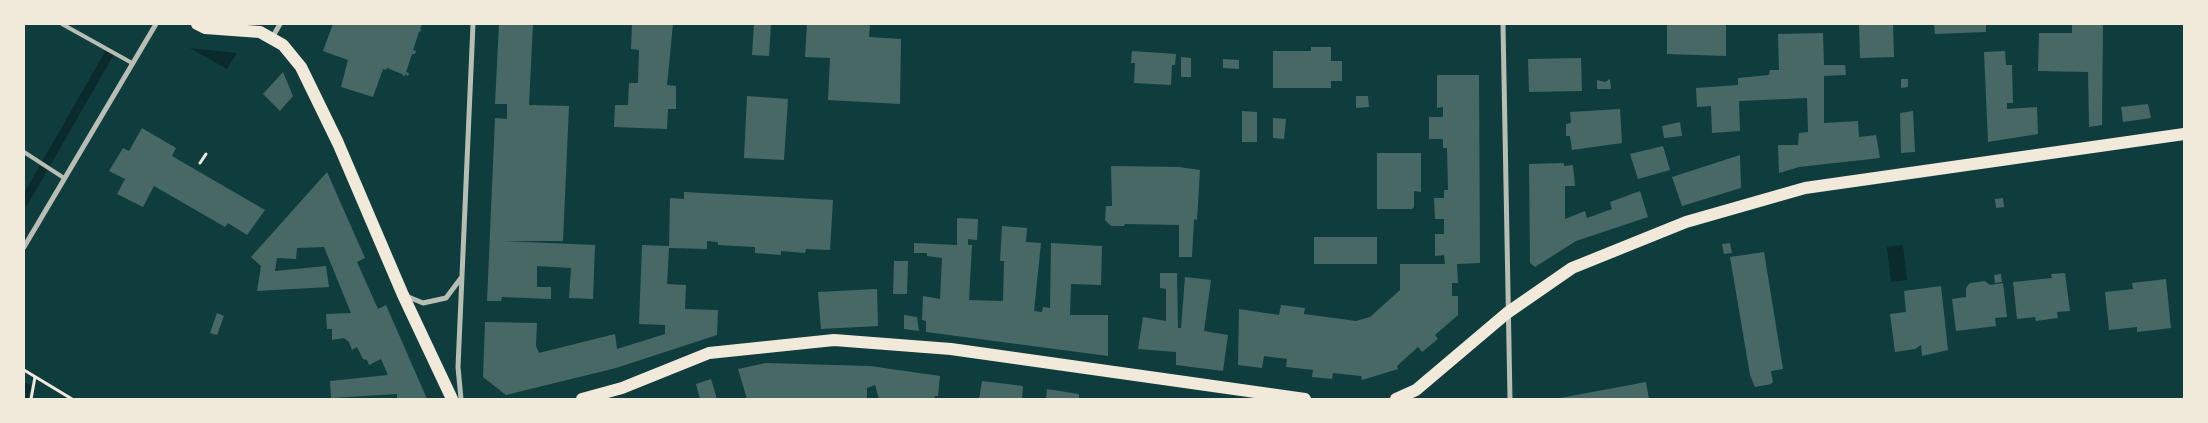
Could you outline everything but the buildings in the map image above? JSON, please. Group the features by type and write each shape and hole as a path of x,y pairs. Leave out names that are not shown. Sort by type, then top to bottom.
{"main road":[{"path":"197,24 205,28 260,32 283,45 301,67 338,143 403,295 452,399"},
{"path":"1396,399 1416,390 1507,313 1572,268 1686,222 1805,188 2184,134"},
{"path":"582,399 622,388 709,353 834,340 951,349 1305,399"}],"street":[{"path":"24,247 156,24"},
{"path":"272,38 280,24"},
{"path":"461,399 458,367 473,24"},
{"path":"1503,24 1510,399"},
{"path":"403,295 423,303 446,298 461,278"}],"lane":[{"path":"62,24 132,63"},
{"path":"24,152 64,178"}],"path":[{"path":"200,163 206,154"},
{"path":"24,370 72,399"},
{"path":"31,399 35,376"}],"water":[{"path":"190,48 237,53 227,69"},
{"path":"1903,245 1907,280 1891,282 1887,247"}],"waterway":[{"path":"24,202 109,54"},
{"path":"24,387 26,388 24,396"}]}
